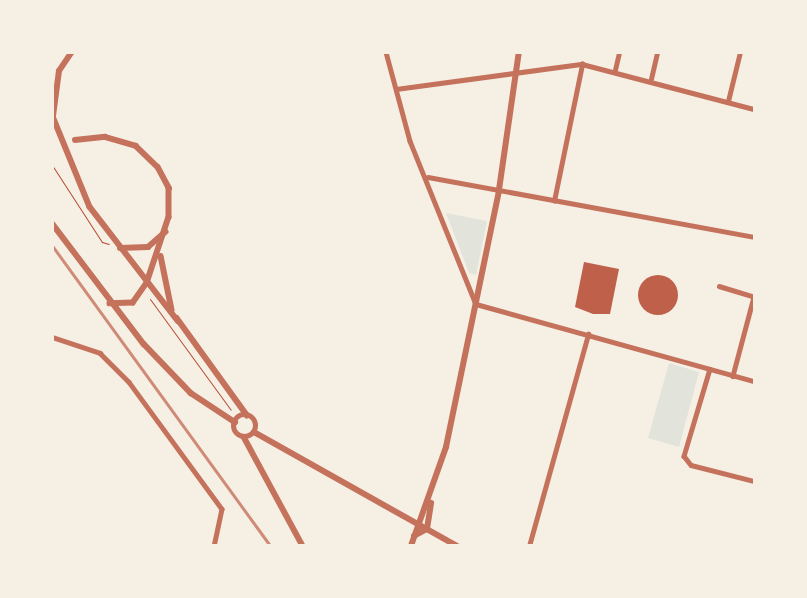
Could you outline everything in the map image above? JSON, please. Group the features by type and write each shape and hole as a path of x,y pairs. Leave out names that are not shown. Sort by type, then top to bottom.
{"street":[{"path":"72,52 59,71 53,115 90,207 178,321 247,415 255,422 254,432"},
{"path":"386,52 410,141 428,177 476,304"},
{"path":"427,529 431,498 476,304 499,190 513,75 519,52"},
{"path":"615,70 619,52"},
{"path":"651,79 657,52"},
{"path":"728,101 740,52"},
{"path":"396,89 456,78 513,75 582,64 651,79 754,108"},
{"path":"554,201 582,64"},
{"path":"75,140 120,139 148,156 169,188 165,232 160,254 147,283 133,303 110,304"},
{"path":"428,177 754,237"},
{"path":"52,223 110,304 191,393 236,420"},
{"path":"120,248 148,247 165,232"},
{"path":"160,254 165,292 178,321"},
{"path":"719,286 754,297 733,376"},
{"path":"476,304 754,381"},
{"path":"529,546 588,334"},
{"path":"52,337 92,350 112,362 222,509 214,546"},
{"path":"710,369 684,456 691,465 754,481"},
{"path":"236,420 247,415"},
{"path":"236,420 235,432 244,437 303,546"},
{"path":"244,437 254,432"},
{"path":"254,432 457,546"},
{"path":"411,546 418,523 431,498"},
{"path":"414,536 427,529"}],"path":[{"path":"147,283 152,305 236,420"}],"shaded area":[{"path":"446,213 487,221 476,275 469,273"},
{"path":"669,363 699,372 679,447 648,438"}],"building":[{"path":"584,262 619,269 610,314 593,314 575,307"},
{"path":"654,275 662,275 669,278 675,284 678,295 675,306 669,312 662,315 654,315 647,312 641,306 638,299 638,291 641,284 647,278"}],"railway":[{"path":"52,245 271,546"}]}
